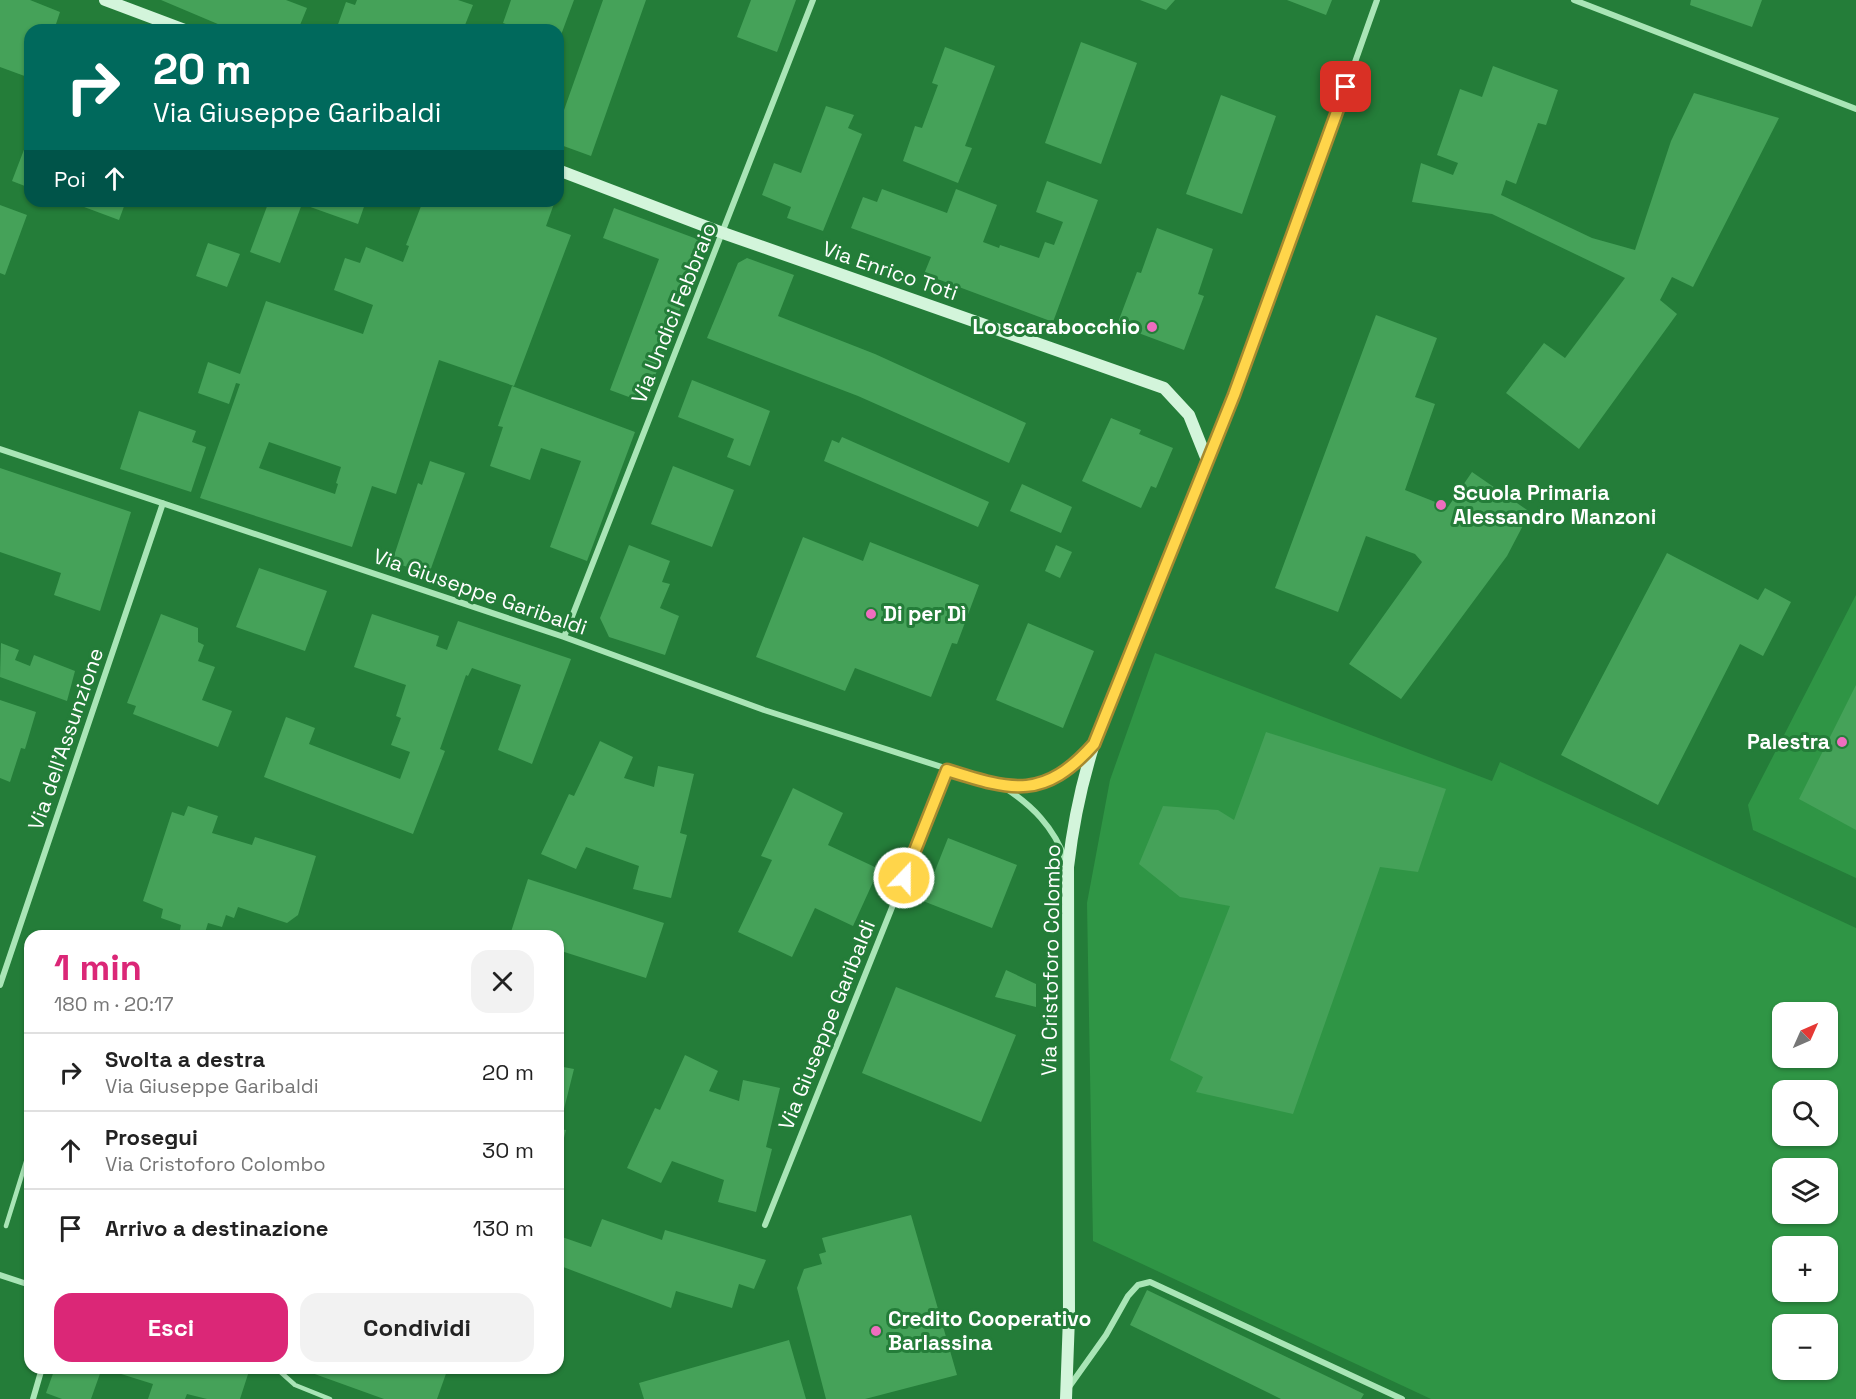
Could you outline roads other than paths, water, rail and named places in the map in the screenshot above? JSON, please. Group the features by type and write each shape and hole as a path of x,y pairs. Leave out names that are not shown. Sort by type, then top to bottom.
{"street":[{"path":"105,0 169,24"},
{"name":"Via Undici Febbraio","path":"564,637 813,0"},
{"name":"Via Cristoforo Colombo","path":"1067,1394 1068,867 1080,791 1094,744 1206,459 1234,395 1377,0"},
{"path":"1574,0 1856,109"},
{"name":"Via Enrico Toti","path":"564,172 723,233 1164,388 1190,415 1206,459"},
{"name":"Via Giuseppe Garibaldi","path":"0,449 564,637 764,710 1001,786 1027,787 1056,778 1075,766 1094,744"},
{"name":"Via dell'Assunzione","path":"0,985 163,503"},
{"name":"Via Giuseppe Garibaldi","path":"765,1225 947,770"},
{"name":"Via Giuseppe Garibaldi","path":"1001,786 1024,800 1044,820 1060,843 1068,867"},
{"path":"0,1275 24,1283"},
{"path":"1067,1394 1106,1335 1128,1296 1138,1286 1150,1282 1402,1399"},
{"path":"33,1399 40,1374"}],"lane":[{"path":"6,1226 24,1168"},
{"path":"283,1374 295,1385 330,1399"}],"place":[{"name":"Lo scarabocchio","path":"1152,327"},
{"name":"Scuola Primaria Alessandro Manzoni","path":"1441,505"},
{"name":"Di per Dì","path":"871,614"},
{"name":"Palestra","path":"1842,742"},
{"name":"Credito Cooperativo Barlassina","path":"876,1331"}]}
